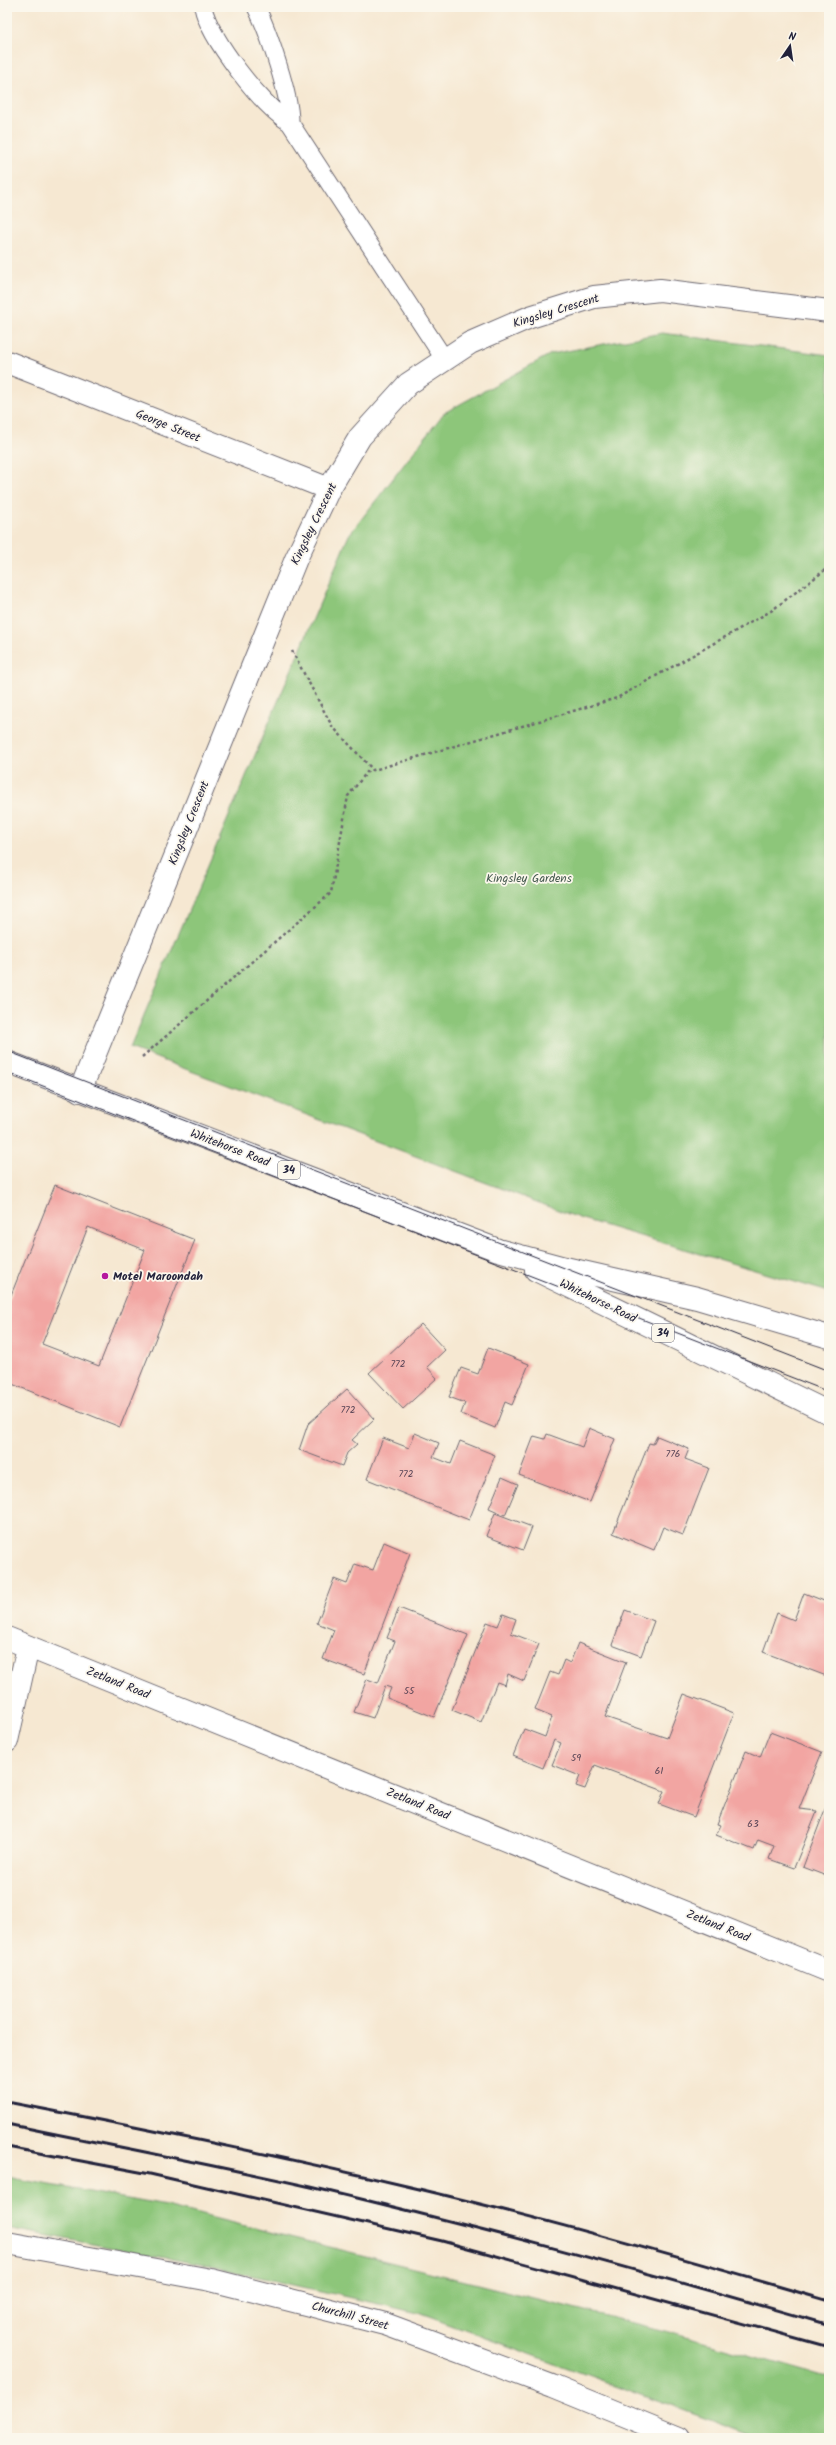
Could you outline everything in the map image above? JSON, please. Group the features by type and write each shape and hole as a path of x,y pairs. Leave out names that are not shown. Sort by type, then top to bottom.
{"street":[{"name":"Kingsley Crescent","path":"80,1091 273,613 329,489 360,437 408,384 470,343 530,317 594,297 660,290 829,311"},
{"name":"George Street","path":"7,362 329,489"},
{"name":"Whitehorse Road","path":"7,1062 498,1250 565,1268 697,1298 829,1337"},
{"name":"Whitehorse Road","path":"498,1250 591,1298 829,1413"},
{"name":"Zetland Road","path":"7,1638 829,1971"},
{"path":"7,1741 28,1647"},
{"name":"Churchill Street","path":"7,2243 211,2280 385,2324 552,2386 679,2438"}],"lane":[{"path":"203,7 208,24 251,88 277,115 290,123 445,360"},
{"path":"256,7 291,109 290,123"}],"path":[{"path":"142,1057 331,893 348,796 367,772 617,698 771,611 829,567"},
{"path":"273,613 332,726 373,770"}],"green space":[{"name":"Kingsley Gardens","path":"662,333 829,355 829,1292 579,1218 130,1048 349,535 444,413 551,354"},
{"path":"7,2177 166,2206 665,2331 829,2378 829,2438 759,2438 418,2313 214,2267 7,2228"}],"building":[{"path":"55,1185 195,1240 120,1427 7,1382 7,1305","holes":["88,1227 145,1250 99,1366 42,1344"]},
{"path":"421,1324 445,1350 427,1367 437,1378 403,1409 369,1373"},
{"path":"488,1348 529,1364 512,1405 505,1402 495,1428 461,1414 465,1403 449,1397 461,1368 478,1374"},
{"path":"347,1389 374,1419 352,1440 357,1444 347,1453 342,1466 299,1450 308,1424"},
{"path":"589,1428 615,1439 590,1502 519,1475 534,1436 545,1439 547,1434 582,1447"},
{"path":"415,1433 439,1443 433,1457 451,1464 460,1441 495,1455 469,1520 367,1479 383,1438 409,1448"},
{"path":"657,1436 689,1449 685,1459 709,1468 683,1535 663,1527 654,1550 613,1533 649,1443 653,1444"},
{"path":"502,1477 518,1484 505,1515 489,1508"},
{"path":"495,1513 532,1527 523,1550 486,1536"},
{"path":"384,1542 410,1553 364,1674 323,1659 334,1630 317,1623 334,1579 347,1584 355,1564 373,1570"},
{"path":"804,1593 829,1603 829,1677 763,1652 777,1613 794,1620"},
{"path":"399,1608 468,1635 434,1717 387,1698 391,1688 385,1686 373,1718 354,1712 367,1679 378,1683 395,1641 387,1638"},
{"path":"625,1610 654,1621 641,1656 612,1645"},
{"path":"503,1614 516,1619 511,1633 539,1644 524,1681 508,1674 505,1685 497,1682 481,1722 452,1710 487,1622 498,1626"},
{"path":"578,1643 626,1662 605,1717 667,1738 684,1694 734,1713 694,1817 659,1804 664,1791 595,1765 585,1789 576,1786 580,1776 552,1765 561,1743 554,1740 543,1768 513,1756 524,1729 545,1737 552,1717 535,1710 550,1672 558,1675 564,1660 570,1663"},
{"path":"770,1732 822,1752 799,1809 817,1811 794,1868 769,1859 774,1846 758,1840 754,1850 716,1835 721,1825 717,1824 746,1751 760,1757"},
{"path":"829,1799 829,1877 803,1867"}],"tram line":[{"path":"7,1051 829,1371"},
{"path":"7,1072 829,1392"}],"railway":[{"path":"7,2102 211,2143 415,2188 674,2256 829,2301"},
{"path":"7,2124 235,2170 311,2187 571,2253 829,2325"},
{"path":"7,2147 150,2174 442,2241 829,2347"}],"place":[{"name":"Motel Maroondah","path":"105,1276"}]}
